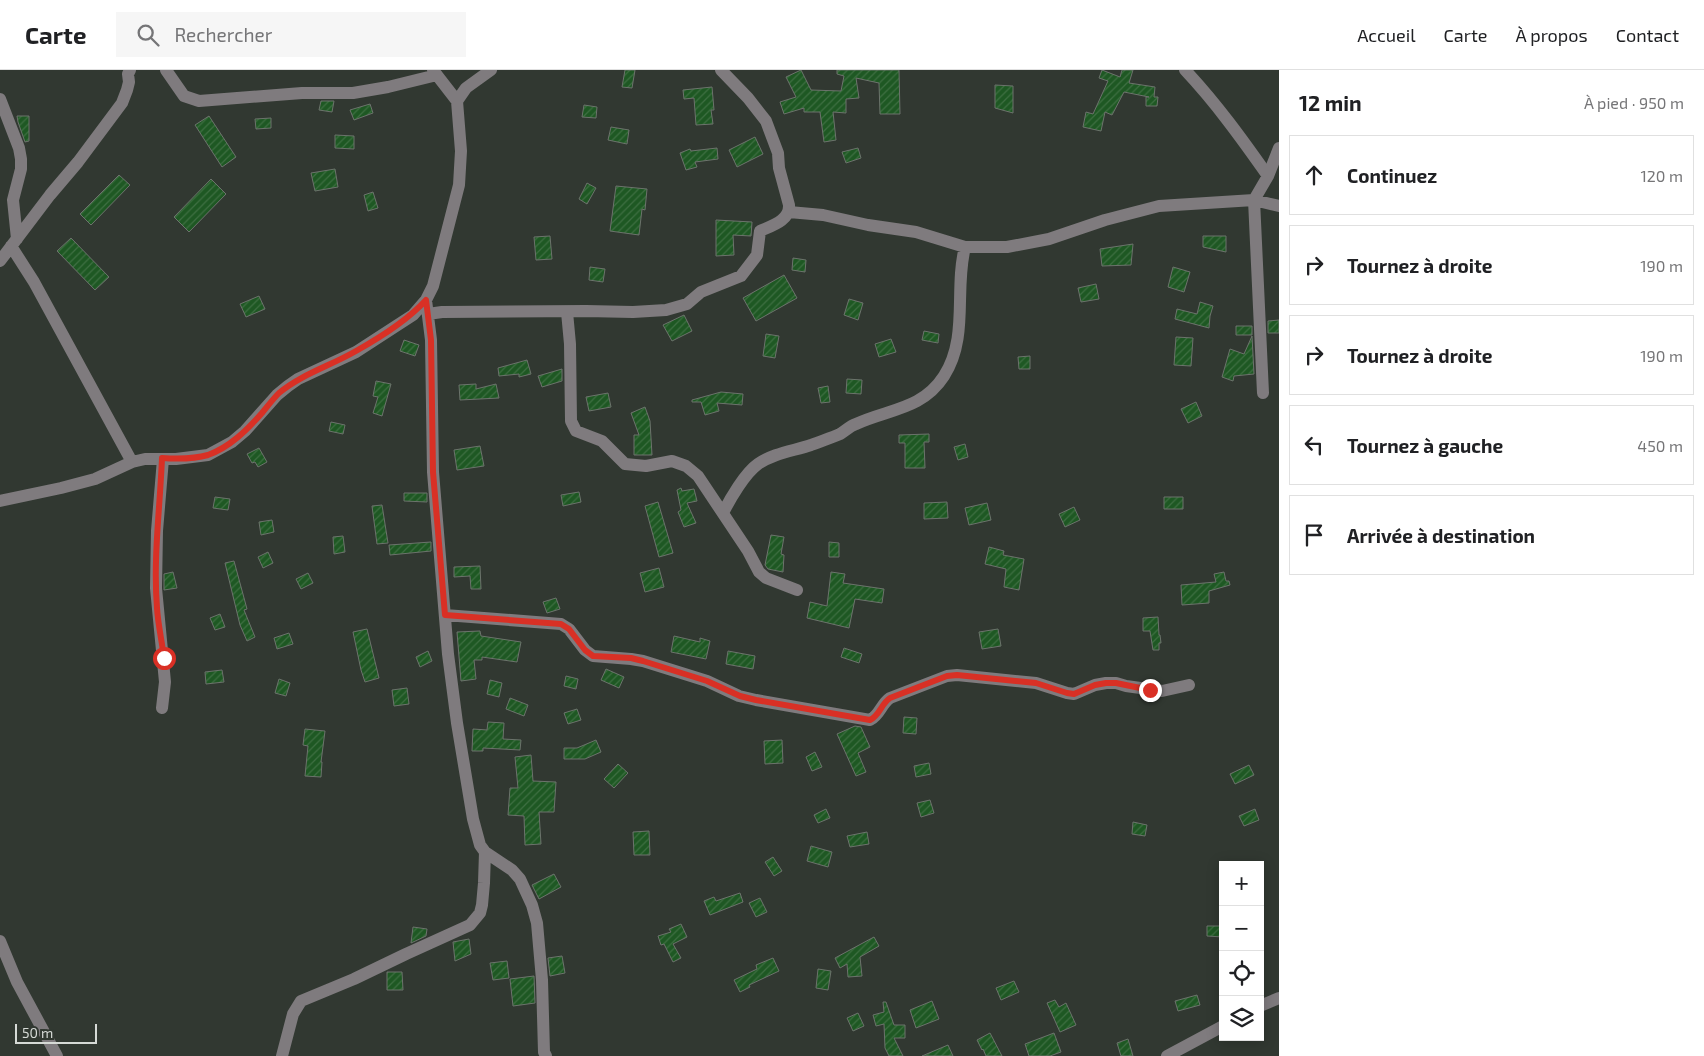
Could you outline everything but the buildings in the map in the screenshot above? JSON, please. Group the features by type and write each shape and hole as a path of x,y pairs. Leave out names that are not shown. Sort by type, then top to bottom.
{"street":[{"path":"0,261 122,103 129,82 128,74 130,70"},
{"path":"0,501 95,479 132,462 145,459 176,459 208,455 232,442 245,432 277,395 288,386 298,379 356,352 412,315 426,300 441,258 459,186 461,150 457,101 435,73 388,87 353,93 302,93 199,101 184,96 166,70"},
{"path":"457,101 466,88 491,70"},
{"path":"428,314 442,312 633,312 666,310 687,304 701,292 741,276 757,255 760,231 785,218 789,212 779,168 778,153 766,121 748,98 721,70"},
{"path":"1185,70 1246,145 1268,176"},
{"path":"0,99 19,148 21,159 21,169 13,200 14,242 132,462"},
{"path":"1263,394 1254,200 1268,176 1279,148"},
{"path":"789,212 916,232 965,247 1007,246 1049,239 1105,220 1159,206 1254,200 1279,206"},
{"path":"723,513 745,478 757,464 776,454 828,439 856,424 908,406 928,394 944,376 955,353 959,335 961,263 965,247"},
{"path":"426,300 431,340 433,472 448,654 457,723 473,819 480,845 485,852 512,870 520,879 532,905 537,922 542,980 544,1052 546,1056"},
{"path":"567,312 570,344 571,421 576,431 602,441 626,464 646,466 672,461 686,466 698,476 759,572 766,578 797,590"},
{"path":"162,458 157,531 156,588 166,682 162,708"},
{"path":"445,615 561,624 569,629 585,650 593,656 631,658 699,678 740,696 870,720 876,716 890,698 947,676 972,676 1036,683 1074,694 1095,685 1106,683 1162,691 1189,685"},
{"path":"282,1056 293,1014 301,1001 354,979 470,925 480,913 482,905 485,852"},
{"path":"0,941 17,982 57,1056"},
{"path":"1264,1004 1279,998"},
{"path":"1167,1056 1219,1028"}],"route":[{"path":"164,658 157,610 156,588 157,531 162,458 176,459 208,455 232,442 245,432 277,395 288,386 298,379 356,352 412,315 426,300 431,340 433,472 445,615 561,624 569,629 585,650 593,656 631,658 707,681 740,696 860,719 870,720 874,718 890,698 947,676 972,676 1036,683 1052,687 1060,692 1074,694 1095,685 1106,683 1116,683 1150,690"}]}
